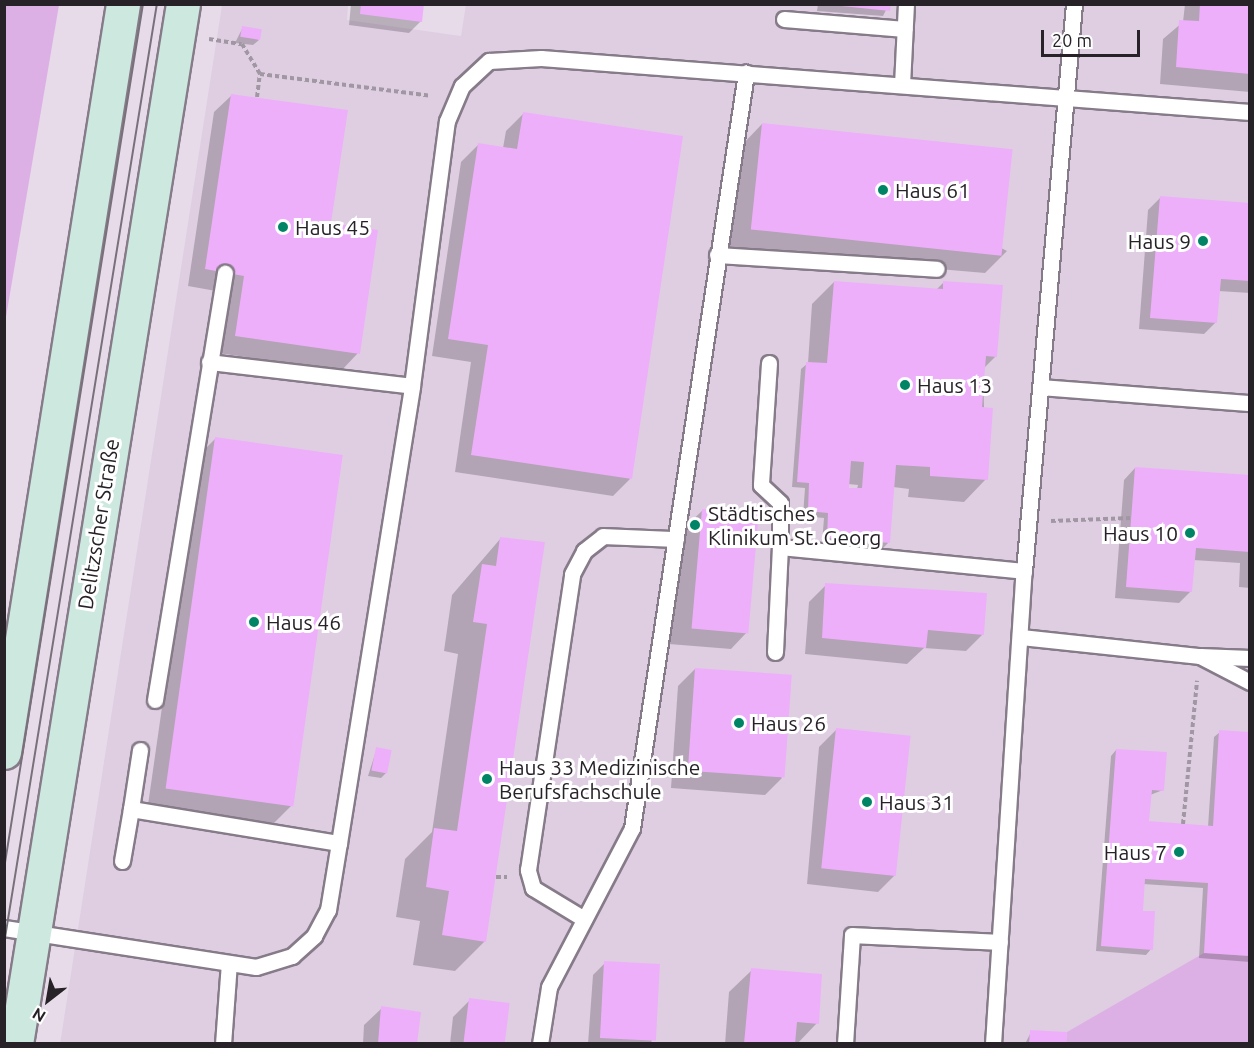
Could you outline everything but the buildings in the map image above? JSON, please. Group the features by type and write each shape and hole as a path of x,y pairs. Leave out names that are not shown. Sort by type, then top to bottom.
{"main road":[{"path":"4,752 123,4"},
{"name":"Delitzscher Straße","path":"16,1044 18,931 183,4"}],"lane":[{"path":"902,85 906,4"},
{"path":"993,1044 1024,571 1074,4"},
{"path":"784,19 905,29"},
{"path":"18,931 256,967 292,956 314,936 328,910 339,843 412,386 447,121 455,99 472,73 489,61 511,56 1250,112"},
{"path":"540,1044 549,987 632,828 746,73"},
{"path":"717,255 937,269"},
{"path":"155,700 225,273"},
{"path":"209,362 412,386"},
{"path":"769,363 760,485 780,503 775,651"},
{"path":"1041,387 1250,403"},
{"path":"585,919 533,888 528,870 572,574 584,551 603,536 676,539"},
{"path":"780,547 1024,571"},
{"path":"1021,637 1200,656 1250,658"},
{"path":"1200,656 1250,682"},
{"path":"122,861 140,750"},
{"path":"131,809 339,843"},
{"path":"845,1044 852,935 1000,942"},
{"path":"223,1044 229,963"}],"path":[{"path":"217,40 242,44 260,74 258,97"},
{"path":"260,74 455,99"},
{"path":"1029,522 1131,518"},
{"path":"1183,824 1194,713"}],"shaded area":[{"name":"Städtisches Klinikum St. Georg","path":"466,4 1249,5 1249,1025 1223,1044 60,1044 222,5 348,5 347,20 461,36"},
{"path":"4,5 59,5 5,323"},
{"path":"1204,953 1249,956 1249,1043 1066,1043 1067,1032"}],"tram line":[{"path":"4,869 143,4"},
{"path":"4,944 157,4"}],"place":[{"name":"Haus 61","path":"883,190"},
{"name":"Haus 45","path":"283,227"},
{"name":"Haus 9","path":"1203,241"},
{"name":"Haus 13","path":"905,385"},
{"name":"Städtisches Klinikum St. Georg","path":"695,525"},
{"name":"Haus 10","path":"1190,533"},
{"name":"Haus 46","path":"254,622"},
{"name":"Haus 26","path":"739,723"},
{"name":"Haus 33 Medizinische Berufsfachschule","path":"487,779"},
{"name":"Haus 31","path":"867,802"},
{"name":"Haus 7","path":"1179,852"}]}
